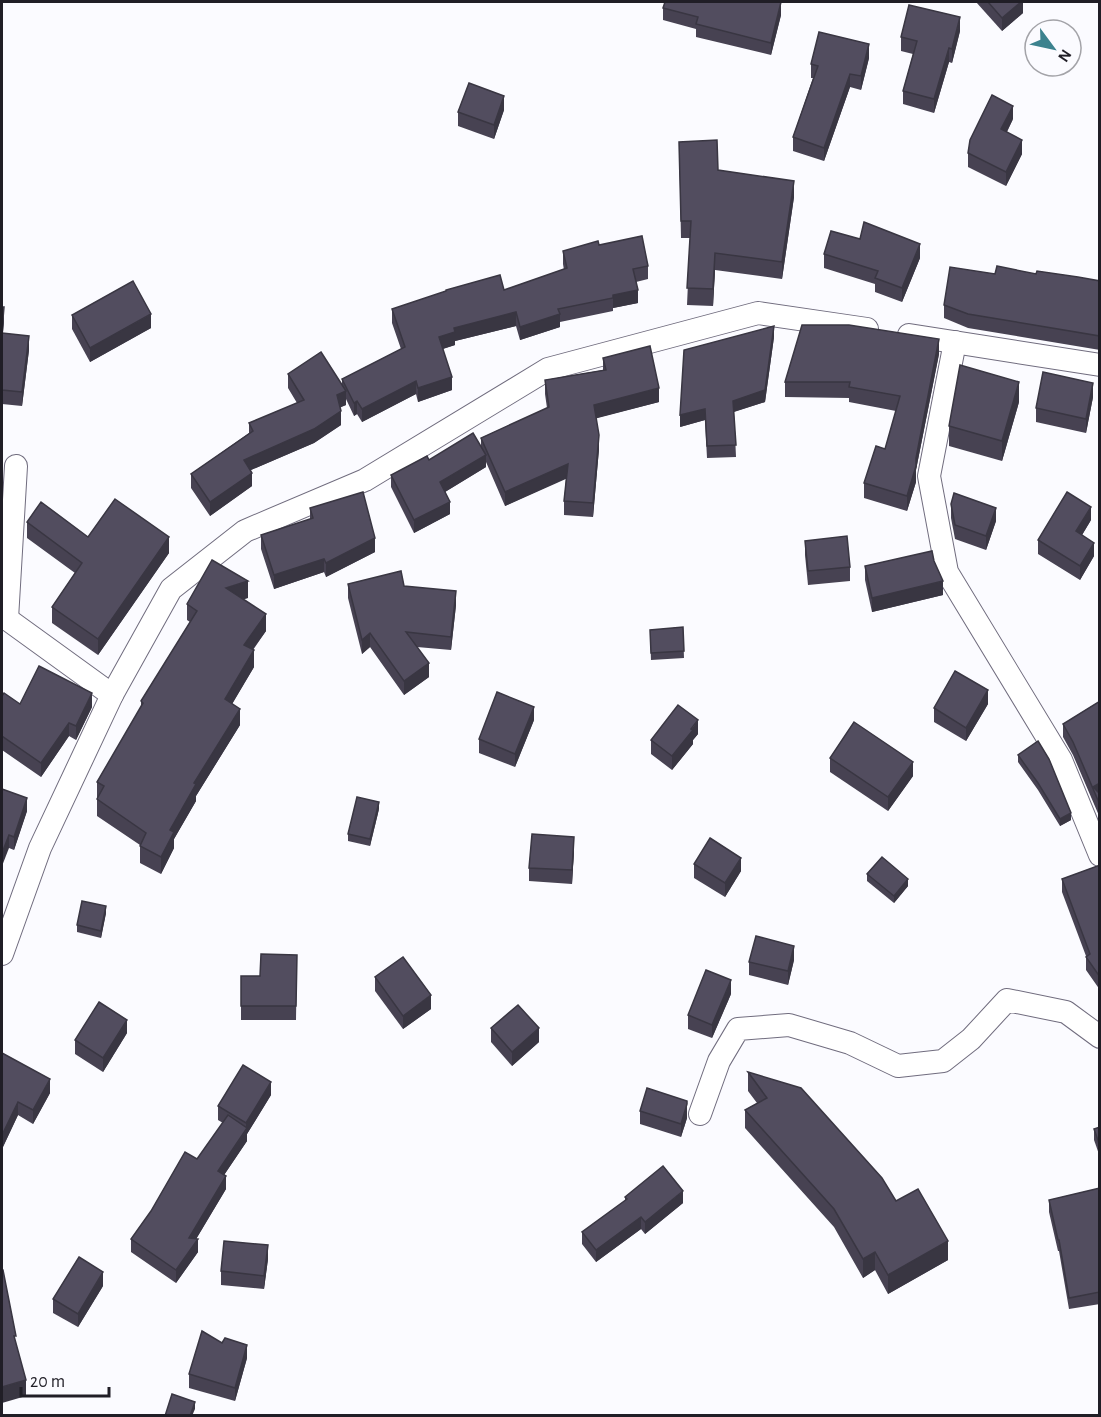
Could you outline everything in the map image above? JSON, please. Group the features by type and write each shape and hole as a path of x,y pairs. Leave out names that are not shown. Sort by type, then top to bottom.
{"street":[{"path":"2,954 40,848 112,695 171,588 245,531 365,480 548,369 758,313 1100,365"},
{"path":"955,342 929,476 947,572 1061,760 1100,855"},
{"path":"16,466 4,618 112,695"},
{"path":"700,1114 719,1061 738,1029 789,1025 850,1043 897,1066 909,1065 943,1061 971,1039 1007,1000 1066,1012 1100,1037"}],"building":[{"path":"665,2 781,2 771,43 696,24 698,17 663,8"},
{"path":"988,2 1021,2 1002,18"},
{"path":"909,5 960,17 952,49 949,48 934,99 903,91 917,41 901,37"},
{"path":"819,32 869,44 861,76 850,74 824,148 793,137 818,66 811,64"},
{"path":"469,83 504,96 494,125 458,112"},
{"path":"992,95 1013,106 1001,129 1022,140 1006,172 968,153 970,140"},
{"path":"717,140 718,170 794,181 782,262 715,253 713,289 687,288 691,221 681,221 679,142"},
{"path":"864,222 920,244 902,288 875,278 878,271 824,254 831,231 860,239"},
{"path":"642,236 648,266 633,269 638,290 613,295 613,298 558,309 560,314 520,327 516,312 454,328 455,332 439,337 452,377 418,388 416,381 362,409 357,401 354,403 342,379 405,347 392,309 446,290 500,275 504,290 567,268 563,251 598,241 599,245"},
{"path":"997,266 1036,274 1037,271 1100,281 1100,336 968,314 944,305 950,267 995,274"},
{"path":"133,281 151,314 90,348 72,315"},
{"path":"2,307 4,307 2,330"},
{"path":"802,325 849,325 939,339 916,466 907,496 864,483 876,446 885,449 900,396 849,387 850,382 785,382"},
{"path":"774,326 765,390 733,401 736,445 707,446 705,409 680,415 684,350"},
{"path":"2,333 29,336 22,392 2,390"},
{"path":"650,346 659,388 594,405 599,435 593,503 564,501 568,464 505,492 481,438 549,407 545,380 606,370 603,358"},
{"path":"321,352 346,391 337,395 341,411 314,429 244,460 252,473 210,502 191,474 253,431 249,423 304,400 288,374"},
{"path":"960,365 1019,382 1002,441 949,426"},
{"path":"1043,372 1093,383 1086,419 1036,408"},
{"path":"473,433 486,455 440,482 450,502 414,520 391,475 427,456 429,460"},
{"path":"363,492 375,538 326,563 324,559 274,575 261,535 313,518 310,508"},
{"path":"1067,492 1091,507 1076,531 1094,543 1080,566 1038,540"},
{"path":"954,493 996,508 986,536 955,525 951,504"},
{"path":"115,499 169,537 98,639 52,607 82,563 27,522 41,502 88,537"},
{"path":"847,536 850,567 808,571 805,541"},
{"path":"932,551 943,581 872,598 865,566"},
{"path":"212,560 248,581 226,588 266,614 244,645 254,650 225,699 240,709 194,783 196,784 170,830 174,832 161,857 140,846 146,833 97,799 104,786 97,782 143,703 141,701 197,611 187,604"},
{"path":"401,571 404,586 456,591 451,637 406,632 429,663 404,681 370,633 362,640 348,584"},
{"path":"683,627 684,651 651,653 650,630"},
{"path":"39,666 92,693 76,726 69,723 41,763 2,736 2,696 4,693 20,704"},
{"path":"955,671 988,690 966,728 934,708"},
{"path":"497,692 534,707 515,754 479,739"},
{"path":"1100,701 1100,783 1093,787 1100,794 1100,805 1063,724"},
{"path":"678,705 698,720 691,729 693,730 672,756 651,740"},
{"path":"854,722 913,762 888,797 830,758"},
{"path":"1038,741 1049,759 1071,813 1060,819 1018,755"},
{"path":"2,789 27,798 14,837 9,835 2,853"},
{"path":"357,797 379,802 370,839 348,834"},
{"path":"532,834 574,837 572,870 529,868"},
{"path":"710,838 741,858 725,883 694,864"},
{"path":"882,857 908,879 894,896 867,874"},
{"path":"1100,865 1100,977 1086,957 1090,954 1062,879"},
{"path":"82,901 106,906 101,931 77,925"},
{"path":"756,936 794,946 788,971 749,962"},
{"path":"261,954 297,955 296,1006 241,1006 241,976 260,976"},
{"path":"403,957 431,995 403,1016 375,977"},
{"path":"706,970 731,980 712,1025 688,1015"},
{"path":"99,1002 127,1020 103,1058 75,1040"},
{"path":"518,1005 539,1028 512,1052 491,1028"},
{"path":"2,1053 50,1079 33,1110 18,1102 2,1135"},
{"path":"243,1065 271,1082 246,1123 218,1106"},
{"path":"748,1072 801,1088 882,1178 896,1201 918,1189 948,1241 888,1275 875,1252 863,1259 834,1209 745,1110 767,1098"},
{"path":"647,1088 687,1101 681,1124 640,1111"},
{"path":"228,1115 247,1128 218,1171 226,1176 189,1238 198,1239 176,1270 131,1239 151,1211 185,1152 197,1159"},
{"path":"1100,1127 1100,1146 1094,1129"},
{"path":"663,1166 683,1191 645,1222 641,1217 596,1250 582,1232 627,1199 625,1197"},
{"path":"1100,1188 1100,1292 1069,1298 1049,1200"},
{"path":"224,1241 268,1245 264,1276 221,1271"},
{"path":"79,1257 103,1272 78,1314 53,1299"},
{"path":"2,1270 16,1336 14,1336 26,1380 2,1387"},
{"path":"202,1331 222,1343 225,1338 247,1345 235,1388 189,1374"},
{"path":"172,1394 195,1402 190,1416 165,1416"}]}
